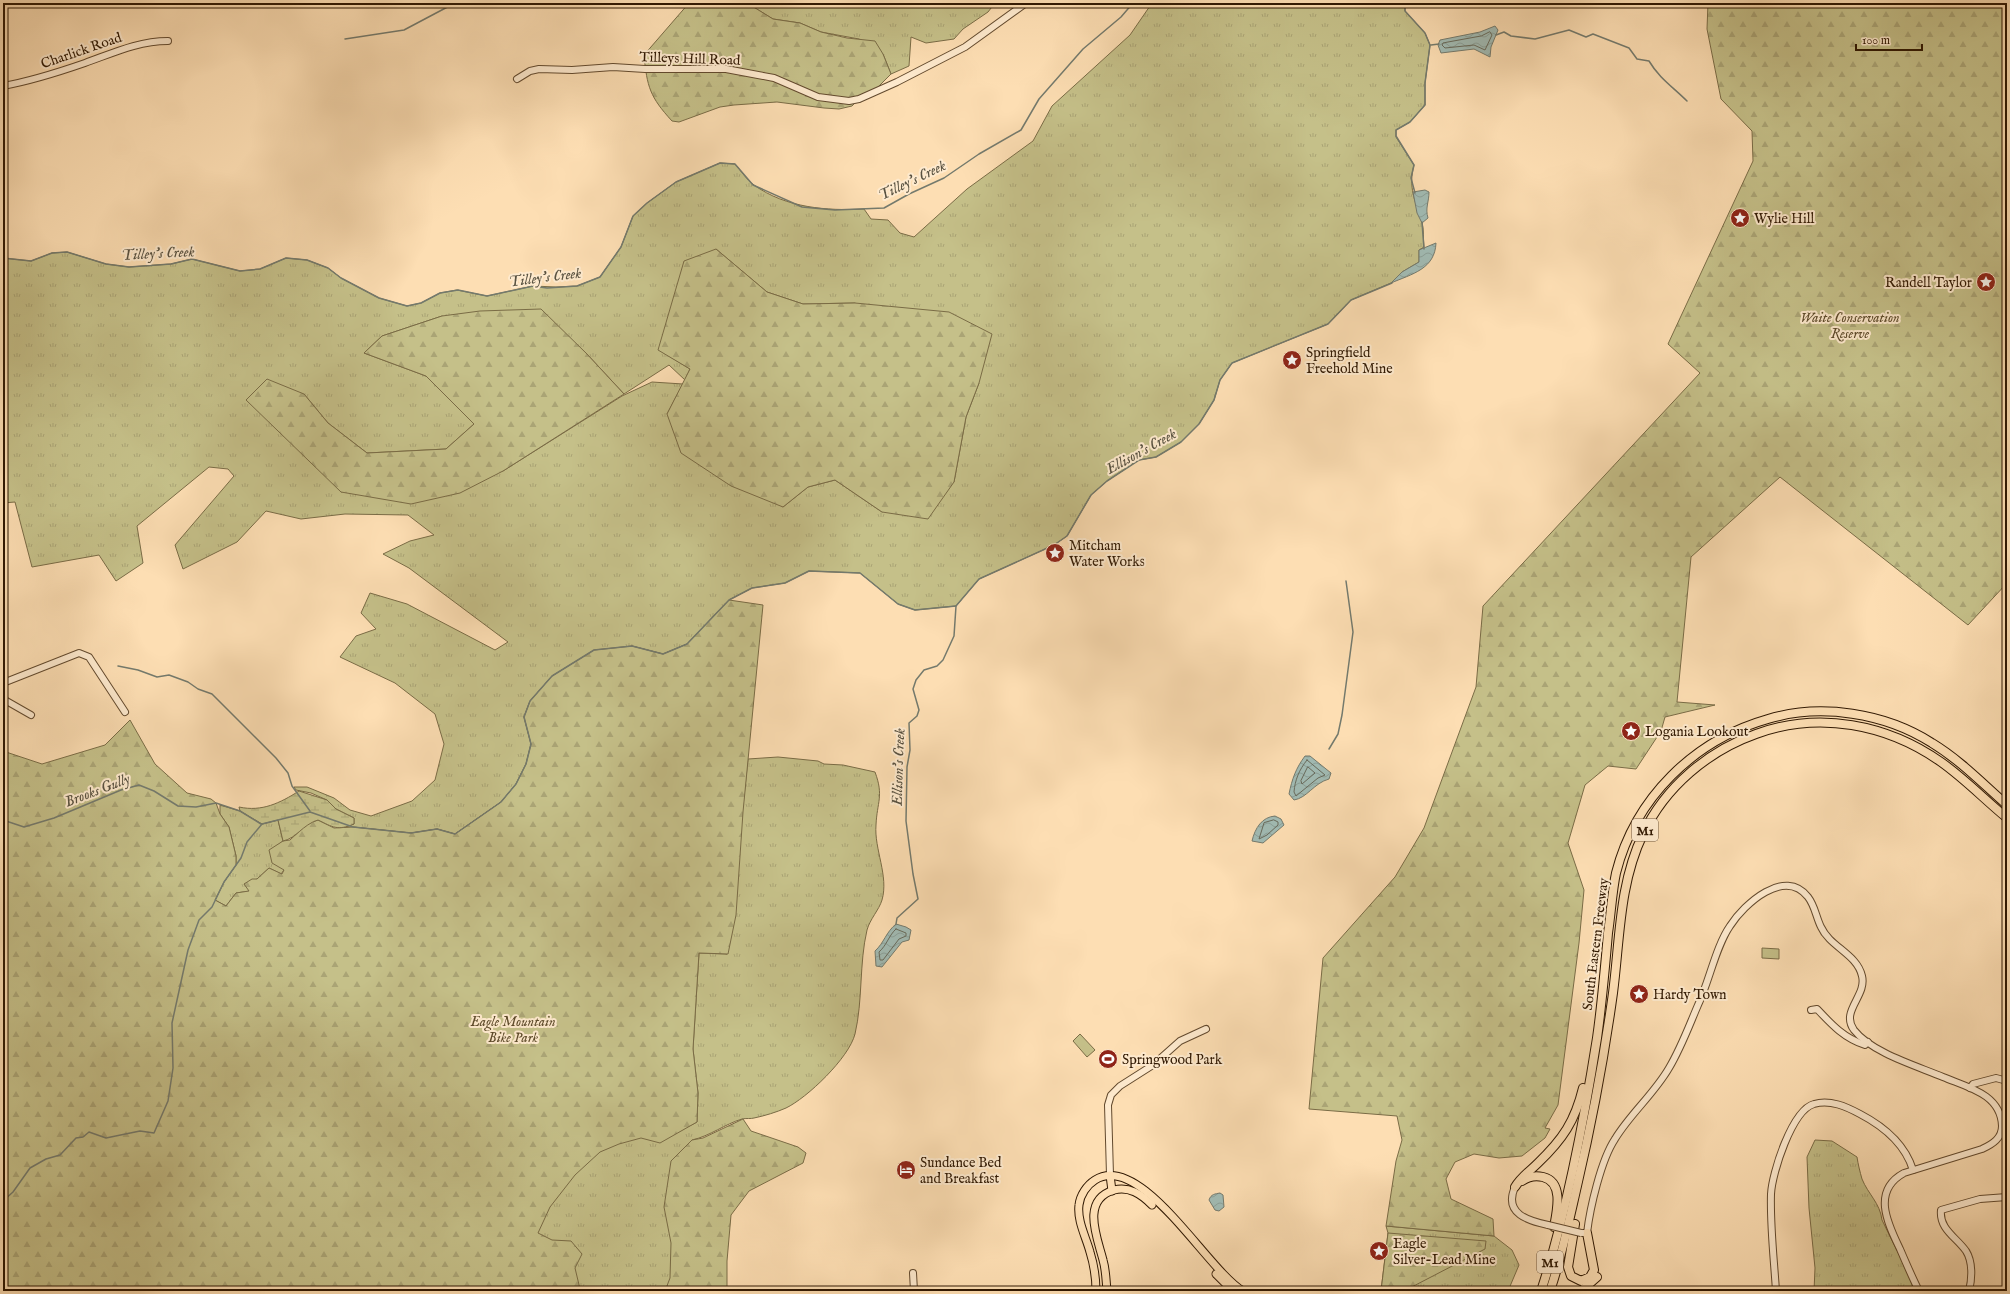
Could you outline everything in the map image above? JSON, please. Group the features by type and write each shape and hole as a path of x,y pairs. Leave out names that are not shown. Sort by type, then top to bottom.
{"highway":[{"name":"South Eastern Freeway","path":"1541,1291 1554,1252 1574,1161 1600,1014 1612,896 1621,858 1632,830 1644,809 1673,773 1710,743 1730,732 1775,717 1797,713 1828,712 1867,716 1890,722 1932,742 1970,771 2007,804"},
{"name":"South Eastern Freeway","path":"1550,1291 1562,1252 1582,1167 1606,1039 1613,993 1623,898 1628,875 1644,832 1656,811 1670,793 1704,761 1724,748 1745,738 1774,728 1813,722 1858,726 1882,731 1924,750 1950,769 2007,818"},
{"path":"1515,1187 1524,1175 1562,1138 1572,1122 1581,1096 1600,1014"},
{"path":"1582,1167 1578,1207 1568,1267 1571,1276 1581,1281 1590,1278 1594,1270 1584,1233"},
{"path":"1515,1187 1527,1178 1540,1176 1550,1181 1557,1193 1553,1235 1536,1291"},
{"path":"1581,1291 1593,1282 1599,1271 1596,1256 1584,1233"}],"main road":[{"path":"1110,1175 1122,1182 1124,1189"},
{"path":"1110,1175 1112,1191"},
{"path":"1096,1291 1095,1275 1080,1222 1079,1205 1087,1187 1098,1179 1110,1175 1125,1177 1139,1186 1185,1230 1225,1277 1243,1291"},
{"path":"1107,1291 1104,1261 1095,1230 1094,1215 1099,1202 1112,1191 1124,1189 1138,1193 1152,1204 1181,1233 1223,1282 1233,1291"}],"street":[{"name":"Tilleys Hill Road","path":"517,79 530,71 539,69 572,70 613,67 645,69 726,69 774,78 818,97 849,101 859,99 897,82 965,47 1026,3"},
{"name":"Charlick Road","path":"3,86 19,84 144,42 168,41"},
{"path":"3,682 79,653 89,657 125,712"},
{"path":"3,699 31,715"},
{"path":"1515,1187 1513,1201 1519,1214 1527,1220 1584,1233 1609,1149 1669,1068 1702,997 1729,926 1740,913 1762,894 1776,887 1786,885 1797,888 1810,900 1824,933 1854,961 1862,975 1862,988 1851,1011 1850,1019 1855,1030 1868,1042 1883,1051 1987,1096 1999,1112 2004,1132 1994,1142 1982,1149 1901,1175 1893,1182 1884,1198 1888,1224 1918,1291"},
{"path":"1811,1010 1817,1010 1834,1028 1846,1037 1864,1045 1868,1042"},
{"path":"1110,1175 1108,1105 1111,1095 1120,1086 1153,1065 1180,1041 1206,1029"},
{"path":"1970,1088 1973,1084 1996,1078 2007,1081"},
{"path":"1776,1291 1771,1193 1786,1136 1806,1108 1819,1103 1839,1105 1875,1122 1891,1135 1910,1162 1913,1170"},
{"path":"1969,1291 1972,1279 1967,1252 1945,1229 1940,1216 1941,1210 1980,1199 2007,1197"},
{"path":"913,1274 914,1291"}],"green space":[{"path":"689,3 747,3 773,19 800,23 821,32 847,38 875,41 883,54 891,74 871,94 859,99 852,106 839,109 777,102 734,105 720,107 679,122 672,121 654,98 648,84 644,55"},
{"path":"747,3 995,3 988,12 963,29 954,39 926,43 911,37 909,66 891,74 883,54 859,39 821,32 800,23 773,19"},
{"path":"1152,3 1405,3 1405,11 1425,33 1430,45 1425,83 1425,105 1410,122 1396,130 1396,137 1414,165 1412,173 1412,187 1422,222 1424,247 1419,250 1419,262 1402,272 1391,283 1351,300 1328,324 1232,363 1220,380 1214,400 1199,424 1181,442 1156,457 1139,460 1107,481 1091,495 1067,536 1054,545 979,579 956,606 915,610 898,604 860,573 809,571 785,583 752,588 729,600 687,644 663,654 632,646 552,676 530,701 524,717 531,744 526,764 516,784 501,802 455,834 437,829 411,833 353,827 343,828 354,824 354,818 336,809 327,800 311,793 296,790 294,787 307,787 334,798 350,810 371,816 412,801 435,780 444,744 435,714 395,683 340,657 356,636 376,629 361,613 370,593 407,604 495,650 508,642 409,568 383,554 410,541 434,535 408,515 345,514 301,519 266,511 237,542 183,569 175,545 234,476 228,469 209,467 137,526 143,563 116,581 99,555 32,567 15,502 3,503 3,258 31,261 52,253 67,252 106,264 129,267 171,264 192,259 240,271 260,269 286,258 307,260 328,268 341,278 379,298 407,306 421,303 440,293 457,290 487,296 533,286 577,286 600,277 621,247 633,216 647,203 676,182 720,163 735,164 746,178 754,185 779,199 821,208 864,209 871,219 888,220 900,233 914,237 967,189 1033,141 1052,106 1130,35","holes":["716,249 767,292 803,304 855,303 979,383 966,417 954,482 882,512 835,480 808,487 783,507 667,414 683,384 652,382 622,396 503,471 341,492 304,394 328,423 367,453 446,449 474,424 426,376 364,353 382,336 442,316 586,353 624,394 669,365 685,380 690,369 659,350"]},
{"name":"Waite Conservation Reserve","path":"1708,3 2007,3 2007,583 1968,625 1780,477 1691,557 1677,702 1715,705 1665,717 1661,731 1636,769 1608,766 1585,785 1568,843 1584,890 1579,943 1558,1105 1545,1128 1550,1129 1545,1138 1522,1156 1499,1158 1474,1154 1455,1162 1446,1179 1451,1199 1493,1219 1494,1236 1386,1226 1396,1161 1402,1140 1397,1116 1309,1109 1323,958 1395,877 1424,828 1476,687 1483,606 1700,373 1668,344 1753,161 1752,131 1721,99 1707,29"},
{"path":"716,249 767,292 803,304 855,303 949,312 992,334 979,383 966,417 954,482 928,519 882,512 835,480 808,487 783,507 731,486 681,453 667,414 690,369 658,350 684,261"},
{"path":"541,309 586,353 624,394 503,471 460,493 411,504 341,492 246,400 267,379 304,394 328,423 367,453 446,449 474,424 426,376 364,353 382,336 442,316 480,311"},
{"path":"729,600 763,605 743,812 736,915 728,954 699,953 693,1049 698,1093 697,1122 660,1143 641,1138 619,1144 600,1152 575,1175 550,1207 538,1233 552,1240 571,1241 582,1254 575,1268 580,1289 598,1287 601,1291 3,1291 3,751 42,764 105,745 130,720 155,764 187,793 211,799 216,803 220,814 229,827 236,856 236,865 224,882 215,900 226,906 236,893 249,891 244,884 252,879 257,879 269,868 282,874 284,870 272,863 269,850 283,841 290,840 308,823 318,820 334,828 353,827 411,833 437,829 455,834 501,802 516,784 526,764 531,744 524,717 530,701 552,676 594,650 632,646 663,654 687,644"},
{"name":"Eagle Mountain Bike Park","path":"778,757 818,761 824,764 843,765 875,772 880,793 876,834 883,872 884,891 881,904 867,930 855,1034 845,1054 815,1087 795,1103 786,1108 762,1116 742,1119 705,1136 692,1140 701,1291 3,1291 743,806 748,759","holes":["694,946 727,954 699,953 693,1049 698,1093 697,1122 676,1133"]},
{"path":"299,791 327,800 336,809 354,818 354,824 339,828 318,820 312,822 292,837 283,841 278,820 262,824 240,811 239,807 255,808 278,803"},
{"path":"220,805 240,811 262,824 278,820 283,841 270,851 284,870 281,874 269,868 257,879 244,884 250,891 236,893 226,906 215,900 224,882 236,865 236,856 229,827 220,814"},
{"path":"1762,948 1779,949 1779,959 1762,958"},
{"path":"1080,1034 1095,1050 1087,1057 1073,1041"},
{"path":"743,1119 751,1131 798,1147 806,1153 803,1163 749,1191 731,1215 727,1261 727,1291 665,1291 670,1278 671,1243 664,1207 671,1161 692,1140 703,1138"},
{"path":"1815,1140 1832,1141 1857,1157 1864,1184 1879,1209 1882,1220 1909,1275 1914,1291 1814,1291 1815,1268 1809,1208 1807,1157"},
{"path":"1386,1226 1494,1236 1512,1250 1519,1265 1508,1291 1381,1291 1388,1233"},
{"path":"1388,1233 1486,1241 1485,1249 1404,1291 1381,1291"}],"water":[{"path":"1495,26 1498,30 1491,47 1490,57 1474,49 1441,53 1438,45 1440,40 1480,32"},
{"path":"1425,190 1429,192 1427,208 1428,218 1422,223 1417,213 1413,192"},
{"path":"1436,243 1435,252 1427,265 1414,273 1391,283 1402,272 1419,262 1419,250"},
{"path":"1305,756 1310,756 1331,773 1329,779 1319,784 1299,799 1294,800 1289,794 1290,789 1297,769"},
{"path":"1275,816 1281,819 1284,825 1263,843 1252,841 1260,824 1266,818"},
{"path":"896,924 911,930 909,940 902,942 882,967 876,966 875,951"},
{"path":"1220,1193 1223,1195 1224,1207 1219,1211 1215,1210 1209,1200 1212,1195"}],"waterway":[{"path":"345,39 404,30 455,3"},
{"name":"Tilley's Creek","path":"3,258 31,261 52,253 67,252 106,264 129,267 171,264 192,259 240,271 260,269 286,258 307,260 328,268 341,278 379,298 407,306 421,303 440,293 458,290 487,296 533,286 547,288 577,286 600,277 621,247 633,216 647,203 676,182 720,163 735,164 753,185 802,207 835,210 884,208 909,194 944,178 979,154 1021,130 1039,99 1083,49 1121,17 1133,3"},
{"name":"Ellison's Creek","path":"1405,3 1405,11 1425,33 1430,45 1425,83 1425,105 1410,122 1396,130 1396,136 1414,165 1411,178 1415,193"},
{"path":"1496,35 1504,32 1511,36 1535,39 1569,30 1586,37 1593,34 1629,48 1637,59 1649,61 1662,77 1687,101"},
{"path":"1431,45 1439,44"},
{"name":"Ellison's Creek","path":"1422,222 1424,249"},
{"name":"Ellison's Creek","path":"896,924 897,918 918,899 906,821 907,767 910,750 909,723 917,716 919,710 913,689 916,680 924,670 937,666 943,660 954,636 956,606 979,579 1054,545 1067,536 1091,495 1107,481 1139,460 1156,457 1181,442 1199,424 1214,400 1220,380 1232,363 1328,324 1351,300 1392,283"},
{"path":"3,1201 13,1192 30,1168 46,1159 60,1155 76,1138 83,1137 89,1132 106,1138 140,1131 154,1133 168,1101 173,1068 172,1023 188,950 199,920 212,907 224,882 241,858 247,842 262,824 310,812 353,827 411,833 437,829 455,834 501,802 516,784 526,764 531,744 524,717 530,701 552,676 594,650 632,646 663,654 687,644 729,600 752,588 785,583 809,571 860,573 898,604 915,610 956,606"},
{"path":"1329,749 1338,734 1342,715 1353,632 1346,581"},
{"path":"118,666 138,670 157,677 169,675 188,682 198,689 212,694 276,758 288,773 292,786 310,811"},
{"name":"Brooks Gully","path":"3,820 24,827 54,818 121,790 139,785 154,791 178,806 196,807 216,803 240,811 261,824"}],"place":[{"name":"Wylie Hill","path":"1740,218"},
{"name":"Randell Taylor","path":"1986,282"},
{"name":"Springfield Freehold Mine","path":"1292,360"},
{"name":"Mitcham Water Works","path":"1055,553"},
{"name":"Logania Lookout","path":"1631,731"},
{"name":"Hardy Town","path":"1639,994"},
{"name":"Springwood Park","path":"1108,1059"},
{"name":"Sundance Bed and Breakfast","path":"906,1170"},
{"name":"Eagle Silver-Lead Mine","path":"1379,1251"}]}
